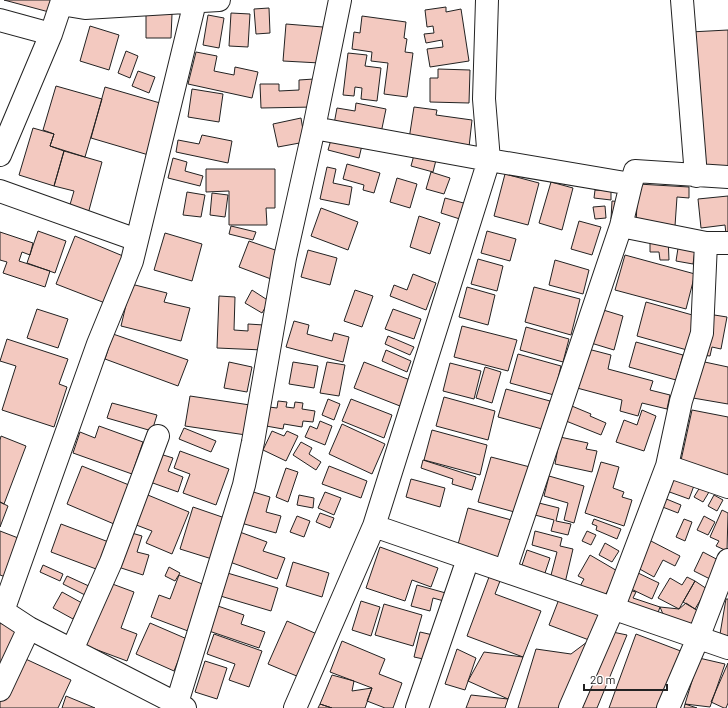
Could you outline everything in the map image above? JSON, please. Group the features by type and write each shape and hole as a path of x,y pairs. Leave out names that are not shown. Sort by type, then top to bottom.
{"street":[{"path":"0,155 51,34 61,4 173,1 195,2 219,0"},
{"path":"195,2 132,261 98,344 2,610 30,628 181,706 244,485 253,442 285,258 314,128 340,0"},
{"path":"295,708 374,526 489,160 484,99 486,0"},
{"path":"682,0 696,176"},
{"path":"0,20 51,34"},
{"path":"314,128 631,184"},
{"path":"505,571 621,226 635,171 728,177"},
{"path":"0,191 137,240"},
{"path":"621,226 706,243 728,243"},
{"path":"570,708 613,609 667,466 681,401 702,333 706,243"},
{"path":"72,650 110,562 158,436"},
{"path":"667,466 728,487"},
{"path":"374,526 728,648"},
{"path":"417,708 468,559"},
{"path":"668,708 698,638 728,560"},
{"path":"0,690 30,628"}],"building":[{"path":"4,0 52,0 49,12"},
{"path":"446,7 446,12 461,9 469,61 430,67 427,49 443,47 442,40 426,43 424,34 434,33 433,26 427,27 425,10"},
{"path":"269,8 270,33 256,34 254,9"},
{"path":"231,13 250,14 248,47 229,46"},
{"path":"146,14 172,14 171,38 146,38"},
{"path":"208,15 224,18 219,48 203,45"},
{"path":"362,16 406,22 404,38 407,39 405,52 413,53 407,97 384,94 388,63 371,61 372,52 352,49 354,32 360,33"},
{"path":"286,24 323,27 320,63 283,61"},
{"path":"90,26 119,35 109,70 80,61"},
{"path":"728,30 728,171 702,172 690,32"},
{"path":"126,51 138,56 130,78 118,73"},
{"path":"196,52 217,56 214,71 234,75 235,67 258,72 252,98 188,84"},
{"path":"348,53 367,55 365,66 381,68 377,101 361,99 362,88 355,87 354,96 343,95"},
{"path":"438,69 470,70 469,103 430,102 430,78 438,78"},
{"path":"138,71 155,77 149,93 132,86"},
{"path":"314,79 314,107 261,108 260,84 279,84 279,91 299,90 299,80"},
{"path":"56,86 102,99 85,157 50,146 54,134 43,130"},
{"path":"105,87 160,103 152,156 91,138"},
{"path":"192,89 223,94 219,122 188,117"},
{"path":"356,103 386,109 381,133 334,124 337,108 355,111"},
{"path":"414,107 437,110 436,115 472,120 469,147 409,139"},
{"path":"301,118 305,142 278,147 273,124"},
{"path":"33,128 54,134 50,146 64,151 54,186 19,175"},
{"path":"333,133 363,141 359,158 328,150"},
{"path":"202,135 232,141 228,163 176,152 178,140 199,144"},
{"path":"64,151 102,162 88,214 69,208 74,191 54,186"},
{"path":"414,155 436,160 433,172 411,166"},
{"path":"173,158 187,162 185,171 203,176 200,186 168,178"},
{"path":"347,164 380,173 374,193 363,190 364,185 343,179"},
{"path":"327,167 336,169 333,183 352,187 349,205 320,199"},
{"path":"206,169 275,169 275,208 266,208 267,225 229,225 229,191 206,192"},
{"path":"431,172 450,178 444,194 426,189"},
{"path":"505,174 539,183 528,225 494,216"},
{"path":"397,178 417,184 410,208 390,202"},
{"path":"551,182 573,188 562,230 539,223"},
{"path":"638,184 689,187 689,198 677,197 675,226 636,224"},
{"path":"595,190 611,191 611,200 594,198"},
{"path":"187,192 205,195 201,217 183,215"},
{"path":"212,193 228,195 225,217 210,215"},
{"path":"728,196 727,243 725,225 701,228 698,199"},
{"path":"445,198 471,205 466,221 441,213"},
{"path":"612,201 623,202 620,220 611,219"},
{"path":"605,206 606,218 595,219 593,207"},
{"path":"321,208 358,222 348,250 311,236"},
{"path":"419,216 440,223 430,254 410,247"},
{"path":"579,221 601,227 592,255 571,249"},
{"path":"231,226 256,232 253,240 229,234"},
{"path":"38,231 66,241 55,273 27,263"},
{"path":"487,231 516,239 510,261 481,253"},
{"path":"0,232 33,243 30,255 22,252 19,261 50,271 45,287 3,273 7,262 0,260"},
{"path":"165,233 202,244 192,281 154,270"},
{"path":"75,236 123,256 105,303 56,284"},
{"path":"650,236 668,236 669,260 660,260 659,252 650,252"},
{"path":"249,241 281,252 271,279 239,267"},
{"path":"679,242 696,244 693,264 676,261"},
{"path":"308,250 337,258 330,285 301,277"},
{"path":"625,255 695,274 686,309 615,290"},
{"path":"478,259 503,266 497,291 471,284"},
{"path":"555,260 589,270 583,294 549,285"},
{"path":"413,274 436,283 426,310 390,296 394,285 407,290"},
{"path":"131,284 167,293 164,302 190,308 181,341 121,326"},
{"path":"467,287 495,295 488,325 459,317"},
{"path":"534,287 580,299 571,335 525,322"},
{"path":"252,290 269,301 262,313 245,303"},
{"path":"355,290 373,296 362,327 344,321"},
{"path":"219,296 235,297 234,330 248,331 248,324 264,325 263,350 217,348"},
{"path":"646,302 696,316 687,350 637,336"},
{"path":"37,309 68,319 58,348 27,338"},
{"path":"393,309 421,319 414,339 385,329"},
{"path":"600,309 623,316 614,350 591,343"},
{"path":"708,314 727,317 721,349 712,347 710,356 701,355"},
{"path":"294,321 309,325 307,334 332,341 334,333 349,337 343,362 286,347"},
{"path":"462,326 517,340 508,371 454,357"},
{"path":"526,327 569,339 563,362 520,350"},
{"path":"113,334 188,360 178,386 105,359"},
{"path":"388,336 414,347 410,355 385,344"},
{"path":"7,339 68,359 59,384 67,387 54,427 2,410 16,366 0,361"},
{"path":"636,342 683,355 676,380 629,367"},
{"path":"588,349 611,355 608,369 653,381 650,390 670,395 667,409 642,403 638,416 620,411 622,400 577,388"},
{"path":"386,350 411,361 407,372 382,361"},
{"path":"518,354 561,366 554,395 510,383"},
{"path":"700,361 728,367 728,404 693,398"},
{"path":"229,362 252,367 247,392 224,388"},
{"path":"293,362 318,366 314,388 289,384"},
{"path":"327,362 345,365 339,396 320,393"},
{"path":"364,362 410,380 400,406 354,388"},
{"path":"450,363 481,371 474,399 443,391"},
{"path":"485,367 501,372 492,403 476,398"},
{"path":"506,389 550,401 542,429 498,417"},
{"path":"190,396 250,405 246,435 185,426"},
{"path":"444,397 495,411 488,440 436,426"},
{"path":"328,399 340,404 334,420 322,415"},
{"path":"351,399 392,415 384,438 342,421"},
{"path":"278,401 287,402 286,407 294,408 295,402 303,403 302,409 315,411 313,422 303,421 302,427 284,424 283,429 266,426 269,407 277,408"},
{"path":"112,403 157,415 152,431 107,418"},
{"path":"567,404 591,414 590,416 606,423 601,435 561,419"},
{"path":"642,410 656,416 644,451 616,442 624,420 637,425"},
{"path":"692,410 728,417 728,475 680,465"},
{"path":"320,421 332,426 325,445 305,437 310,426 317,429"},
{"path":"342,424 385,444 372,474 329,454"},
{"path":"99,426 143,442 132,474 73,453 80,432 95,438"},
{"path":"184,428 216,441 211,452 179,439"},
{"path":"432,430 487,445 480,475 424,460"},
{"path":"272,431 284,436 287,431 298,436 286,461 263,450"},
{"path":"1,436 26,446 4,504 0,502"},
{"path":"560,437 588,443 586,449 597,451 592,472 555,464"},
{"path":"301,442 312,448 309,454 321,462 316,470 293,455"},
{"path":"180,451 229,469 216,505 183,493 190,474 174,468"},
{"path":"160,454 173,458 168,471 183,477 178,492 150,482"},
{"path":"491,457 530,467 518,513 478,502"},
{"path":"423,460 476,477 472,490 452,484 453,479 421,468"},
{"path":"601,462 619,467 613,488 624,492 622,497 632,500 624,526 585,513"},
{"path":"82,466 129,485 114,524 67,504"},
{"path":"329,466 367,481 361,498 322,484"},
{"path":"286,468 298,472 288,502 276,497"},
{"path":"671,474 695,483 689,499 664,490"},
{"path":"549,476 584,486 574,523 564,520 568,503 544,496"},
{"path":"411,479 445,488 440,507 406,497"},
{"path":"700,487 709,492 703,502 694,497"},
{"path":"250,491 270,497 266,512 281,516 276,533 241,523"},
{"path":"325,492 341,498 334,515 318,508"},
{"path":"143,493 189,512 172,554 146,543 152,531 131,523"},
{"path":"299,495 314,498 313,508 297,505"},
{"path":"714,495 723,500 717,511 708,506"},
{"path":"664,498 681,505 678,513 660,506"},
{"path":"0,502 8,506 0,527"},
{"path":"539,503 559,508 556,521 571,524 568,535 551,531 554,520 535,515"},
{"path":"193,507 225,518 212,559 180,549"},
{"path":"468,508 515,521 504,561 457,548"},
{"path":"722,510 728,513 727,551 716,546 719,541 710,537"},
{"path":"320,513 334,518 330,528 316,522"},
{"path":"297,516 310,521 304,537 290,532"},
{"path":"704,516 715,522 708,535 697,530"},
{"path":"594,519 621,529 617,539 596,530 597,526 592,524"},
{"path":"684,519 692,522 685,541 676,537"},
{"path":"61,524 114,544 104,572 51,552"},
{"path":"0,531 26,541 11,579 0,575"},
{"path":"125,531 142,536 137,552 149,555 143,575 115,566"},
{"path":"237,531 267,542 263,551 285,558 277,579 227,561"},
{"path":"535,531 562,538 560,546 573,549 565,583 550,579 557,552 532,545"},
{"path":"587,531 596,535 591,545 582,541"},
{"path":"649,540 680,556 675,566 663,560 654,577 636,567"},
{"path":"605,543 619,551 612,562 599,555"},
{"path":"380,547 438,568 431,587 412,580 405,601 366,588"},
{"path":"527,550 550,558 543,579 520,571"},
{"path":"703,552 722,562 712,580 694,571"},
{"path":"590,555 619,572 601,602 579,588 584,579 578,576"},
{"path":"293,562 329,573 322,597 286,586"},
{"path":"43,565 63,574 60,581 40,572"},
{"path":"169,567 180,573 175,581 165,576"},
{"path":"224,572 278,588 271,611 217,595"},
{"path":"636,572 659,583 652,599 629,588"},
{"path":"179,575 205,585 188,631 151,617 159,595 170,599"},
{"path":"67,576 91,587 87,596 63,584"},
{"path":"489,577 500,581 495,594 541,611 523,657 467,636"},
{"path":"687,577 695,581 679,609 658,598 670,578 682,585"},
{"path":"695,581 707,589 695,609 683,602"},
{"path":"107,582 134,592 121,628 137,634 127,661 84,645"},
{"path":"417,585 453,595 451,603 433,598 430,611 411,606"},
{"path":"625,589 636,592 633,598 660,607 655,621 618,608"},
{"path":"62,592 82,603 73,619 53,608"},
{"path":"561,594 609,611 597,643 549,625"},
{"path":"726,599 728,599 728,636 720,634"},
{"path":"361,601 380,607 371,636 352,630"},
{"path":"686,603 705,618 701,629 665,619 660,607 679,609"},
{"path":"384,604 422,615 413,646 375,635"},
{"path":"215,605 244,615 241,624 265,632 259,648 206,630"},
{"path":"287,621 317,634 299,677 268,664"},
{"path":"0,623 20,632 0,679"},
{"path":"150,623 187,639 174,671 136,654"},
{"path":"603,630 627,635 597,708 518,708 536,649 571,654"},
{"path":"420,632 433,635 428,660 414,657"},
{"path":"214,634 262,651 249,687 229,680 235,664 207,654"},
{"path":"636,634 699,658 672,708 609,708"},
{"path":"342,641 385,659 379,674 402,683 393,708 385,708 367,701 372,688 330,672"},
{"path":"457,649 476,658 465,690 445,684"},
{"path":"484,652 523,657 508,699 468,681"},
{"path":"17,655 71,680 58,708 0,708 0,691"},
{"path":"699,658 725,664 710,707 685,704"},
{"path":"205,661 227,668 217,699 195,692"},
{"path":"728,663 728,703 726,708 724,708 711,702"},
{"path":"332,675 354,681 352,691 372,688 365,708 332,708 320,704"},
{"path":"471,695 508,699 505,708 466,708"},
{"path":"66,696 95,708 62,708"},
{"path":"320,704 332,708 318,708"},
{"path":"685,704 697,708 684,708"}]}
